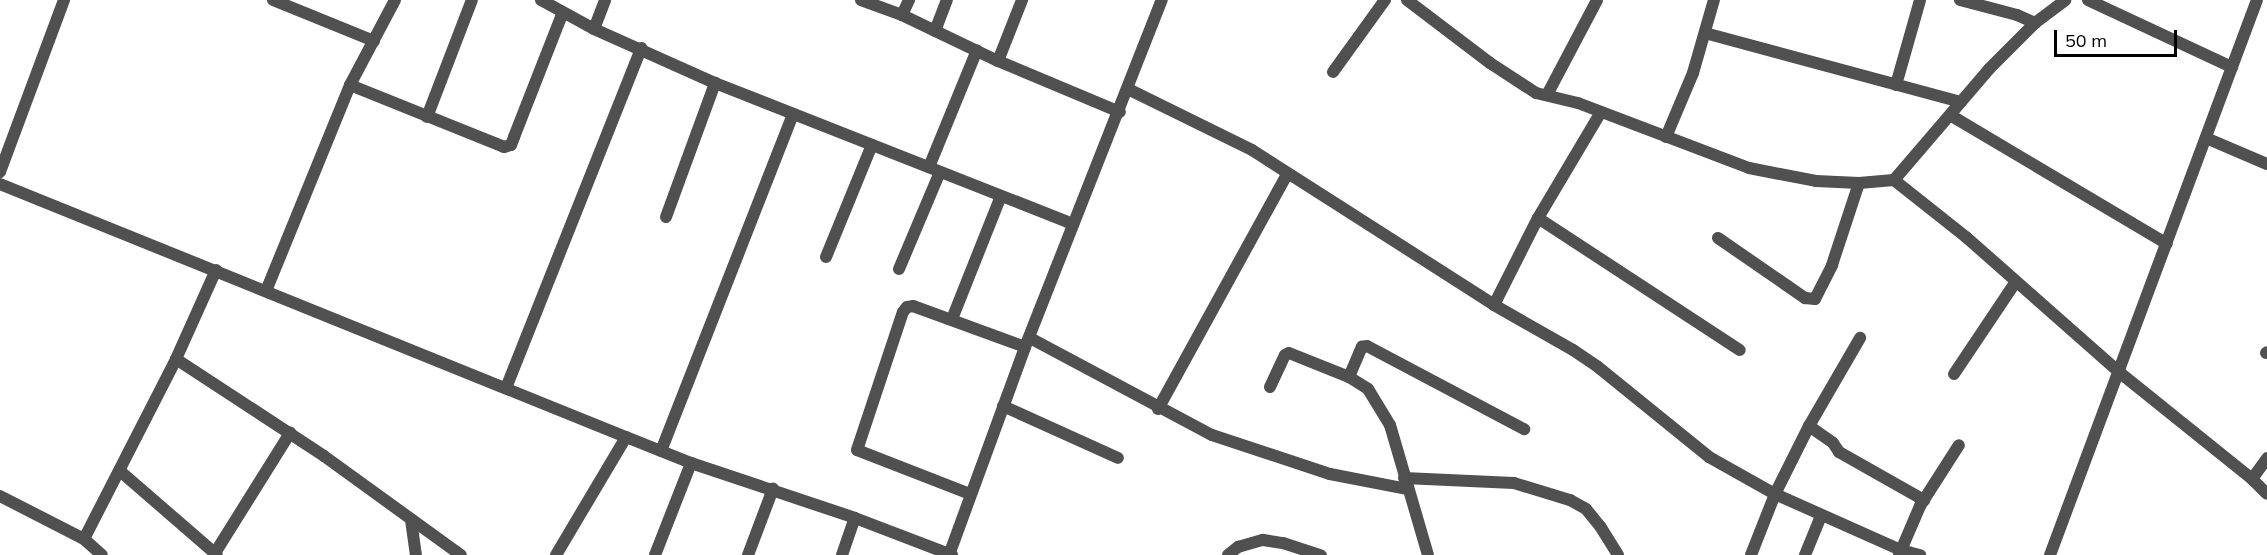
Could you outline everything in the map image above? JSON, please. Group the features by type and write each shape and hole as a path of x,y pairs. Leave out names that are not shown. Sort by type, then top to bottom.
{"street":[{"path":"0,172 64,0"},
{"path":"273,0 374,41"},
{"path":"266,291 350,85 395,0"},
{"path":"427,117 472,0"},
{"path":"541,0 594,29 641,48 715,83 1073,224"},
{"path":"594,29 605,0"},
{"path":"861,0 902,15 998,61 1120,112"},
{"path":"902,15 909,0"},
{"path":"935,31 947,0"},
{"path":"998,61 1022,0"},
{"path":"0,184 691,463 855,518 950,555 1003,406 1162,0"},
{"path":"1333,72 1386,0"},
{"path":"1407,0 1490,63 1530,89 1600,112 1749,168 1785,177 1859,183 1894,180 1966,237 2015,283 2119,372 2252,479 2267,494"},
{"path":"1547,95 1597,0"},
{"path":"1666,137 1688,88 1714,0"},
{"path":"1896,85 1920,0"},
{"path":"1960,0 2018,15 2036,23"},
{"path":"1894,180 1989,69 2036,23 2065,0"},
{"path":"2088,0 2232,67"},
{"path":"2050,555 2257,0"},
{"path":"350,85 504,147 511,145 562,12"},
{"path":"1704,33 1961,102"},
{"path":"506,388 641,48"},
{"path":"899,269 977,50"},
{"path":"666,217 715,83"},
{"path":"1128,89 1252,150 1494,305 1598,367 1683,439 1709,457 1774,494 1821,516 1900,552 1920,555"},
{"path":"1494,305 1538,219 1600,112"},
{"path":"661,451 793,114"},
{"path":"1950,115 2167,244"},
{"path":"2206,138 2267,164"},
{"path":"826,257 872,145"},
{"path":"1158,409 1288,173"},
{"path":"1718,238 1805,298 1815,299 1832,265 1859,183"},
{"path":"952,319 1001,196"},
{"path":"1538,219 1740,350"},
{"path":"84,539 176,359 216,270"},
{"path":"1954,374 2015,283"},
{"path":"970,494 858,452 856,447 907,307 913,306 1028,342 1212,435 1330,474 1405,483 1514,483 1570,500 1586,509 1593,517 1618,555"},
{"path":"1751,555 1774,494 1809,426 1860,338"},
{"path":"1350,377 1362,347 1367,346 1524,429"},
{"path":"1270,387 1288,353 1350,377 1368,389 1390,425 1405,483 1428,555"},
{"path":"176,359 290,433 460,555"},
{"path":"1003,406 1118,458"},
{"path":"1809,426 1833,443 1839,452 1924,500"},
{"path":"120,471 216,554 290,433"},
{"path":"556,555 626,437"},
{"path":"1900,552 1924,500 1959,445"},
{"path":"2252,479 2267,458"},
{"path":"655,555 691,463"},
{"path":"748,555 773,489"},
{"path":"0,496 84,539 102,555"},
{"path":"1805,555 1821,516"},
{"path":"842,555 855,518"},
{"path":"411,520 416,555"},
{"path":"1228,555 1238,547 1263,540 1283,543 1321,555"}]}
